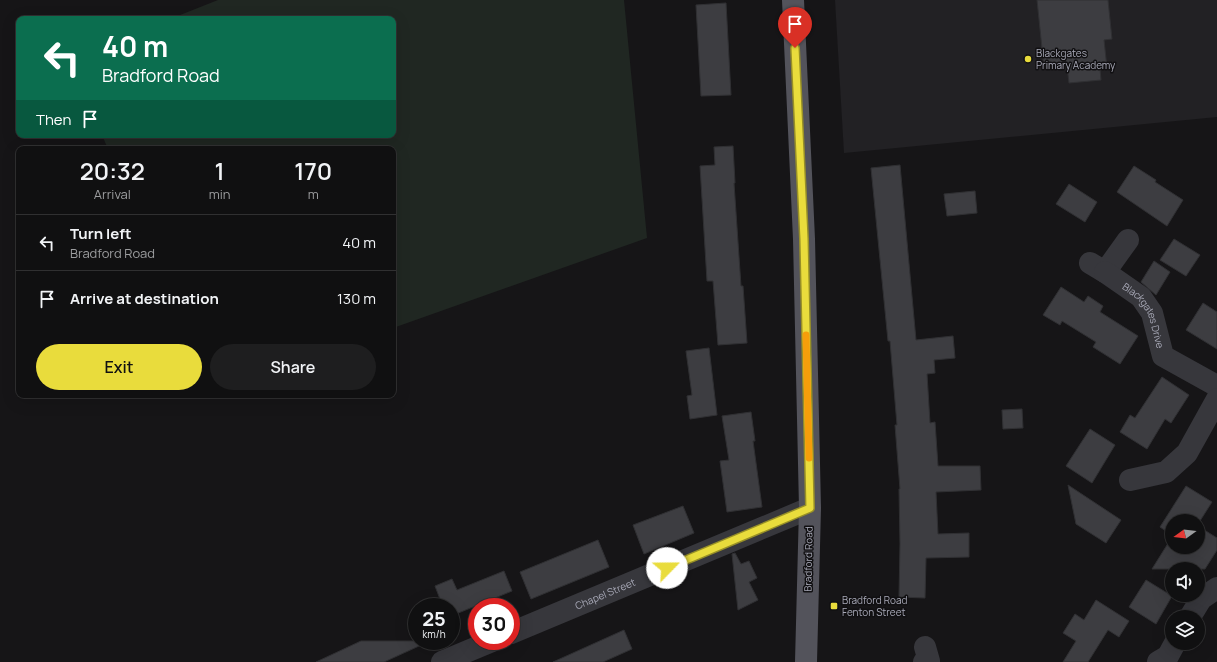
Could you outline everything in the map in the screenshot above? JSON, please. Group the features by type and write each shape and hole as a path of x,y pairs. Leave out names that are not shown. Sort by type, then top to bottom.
{"main road":[{"name":"Bradford Road","path":"793,0 804,239 810,508 806,662"}],"street":[{"name":"Blackgates Drive","path":"1128,240 1097,268 1142,297 1152,313 1163,356 1217,386"},
{"path":"1130,480 1166,472 1187,453 1217,399"},
{"name":"Chapel Street","path":"520,629 810,508"},
{"path":"1194,610 1201,599 1217,588"},
{"path":"442,662 471,650"},
{"path":"1158,662 1168,656 1171,650"}],"shaded area":[{"path":"218,0 624,0 647,238 396,327 396,146 107,146 103,138 396,138 396,16 178,16"},
{"name":"Blackgates Primary Academy","path":"835,0 1217,0 1217,117 844,153"}],"building":[{"path":"1037,0 1108,0 1112,39 1104,40 1107,68 1100,69 1101,80 1069,83 1067,66 1044,68"},
{"path":"726,3 731,95 701,96 696,5"},
{"path":"733,146 741,286 743,286 747,343 718,345 713,281 707,281 700,166 715,165 714,147"},
{"path":"900,165 916,340 953,336 955,358 934,360 935,373 927,374 930,423 935,422 938,466 980,466 981,490 936,492 938,534 969,533 969,557 926,558 925,598 899,597 900,489 895,425 897,425 890,341 888,341 871,168"},
{"path":"1134,166 1183,200 1167,226 1117,192"},
{"path":"1069,184 1097,202 1085,222 1056,204"},
{"path":"975,191 977,213 947,216 944,194"},
{"path":"1174,239 1200,255 1186,276 1160,260"},
{"path":"1154,261 1170,272 1156,295 1141,282"},
{"path":"1061,287 1084,302 1088,296 1103,306 1100,312 1138,336 1120,364 1093,347 1096,342 1062,321 1060,325 1043,315"},
{"path":"1203,303 1217,312 1217,349 1186,330"},
{"path":"709,348 717,415 690,419 687,396 692,395 686,351"},
{"path":"1162,377 1189,395 1171,423 1165,419 1147,449 1120,432 1130,415 1135,418"},
{"path":"1022,409 1023,428 1003,429 1002,410"},
{"path":"751,412 755,441 753,441 762,507 727,512 720,461 729,460 722,416"},
{"path":"1090,429 1115,445 1092,483 1066,466"},
{"path":"1068,485 1121,520 1106,543 1076,524"},
{"path":"1186,486 1212,502 1204,514 1168,514"},
{"path":"683,506 694,533 644,554 633,525"},
{"path":"1165,519 1165,530 1160,527"},
{"path":"1205,530 1217,538 1217,550 1205,569 1205,562 1165,562 1165,569 1152,569 1165,548 1165,554 1205,554"},
{"path":"598,540 609,567 531,599 520,572"},
{"path":"735,553 741,564 749,561 757,578 749,582 758,600 738,610 732,554"},
{"path":"504,571 512,591 495,598 468,598 468,609 460,612 460,598 440,598 435,586 452,579 457,590"},
{"path":"1146,580 1165,592 1165,602 1169,602 1156,624 1129,607"},
{"path":"1096,600 1129,621 1119,637 1108,630 1088,662 1063,662 1076,641 1063,633 1075,614 1084,620"},
{"path":"624,630 632,649 603,662 553,662"},
{"path":"361,641 408,641 408,650 410,650 384,662 316,662"}],"slow traffic":[{"path":"806,335 809,458"}],"place":[{"name":"Blackgates Primary Academy","path":"1028,59"},
{"name":"Bradford Road Fenton Street","path":"834,606"}],"route":[{"path":"667,568 810,508 804,239 795,48"}]}
